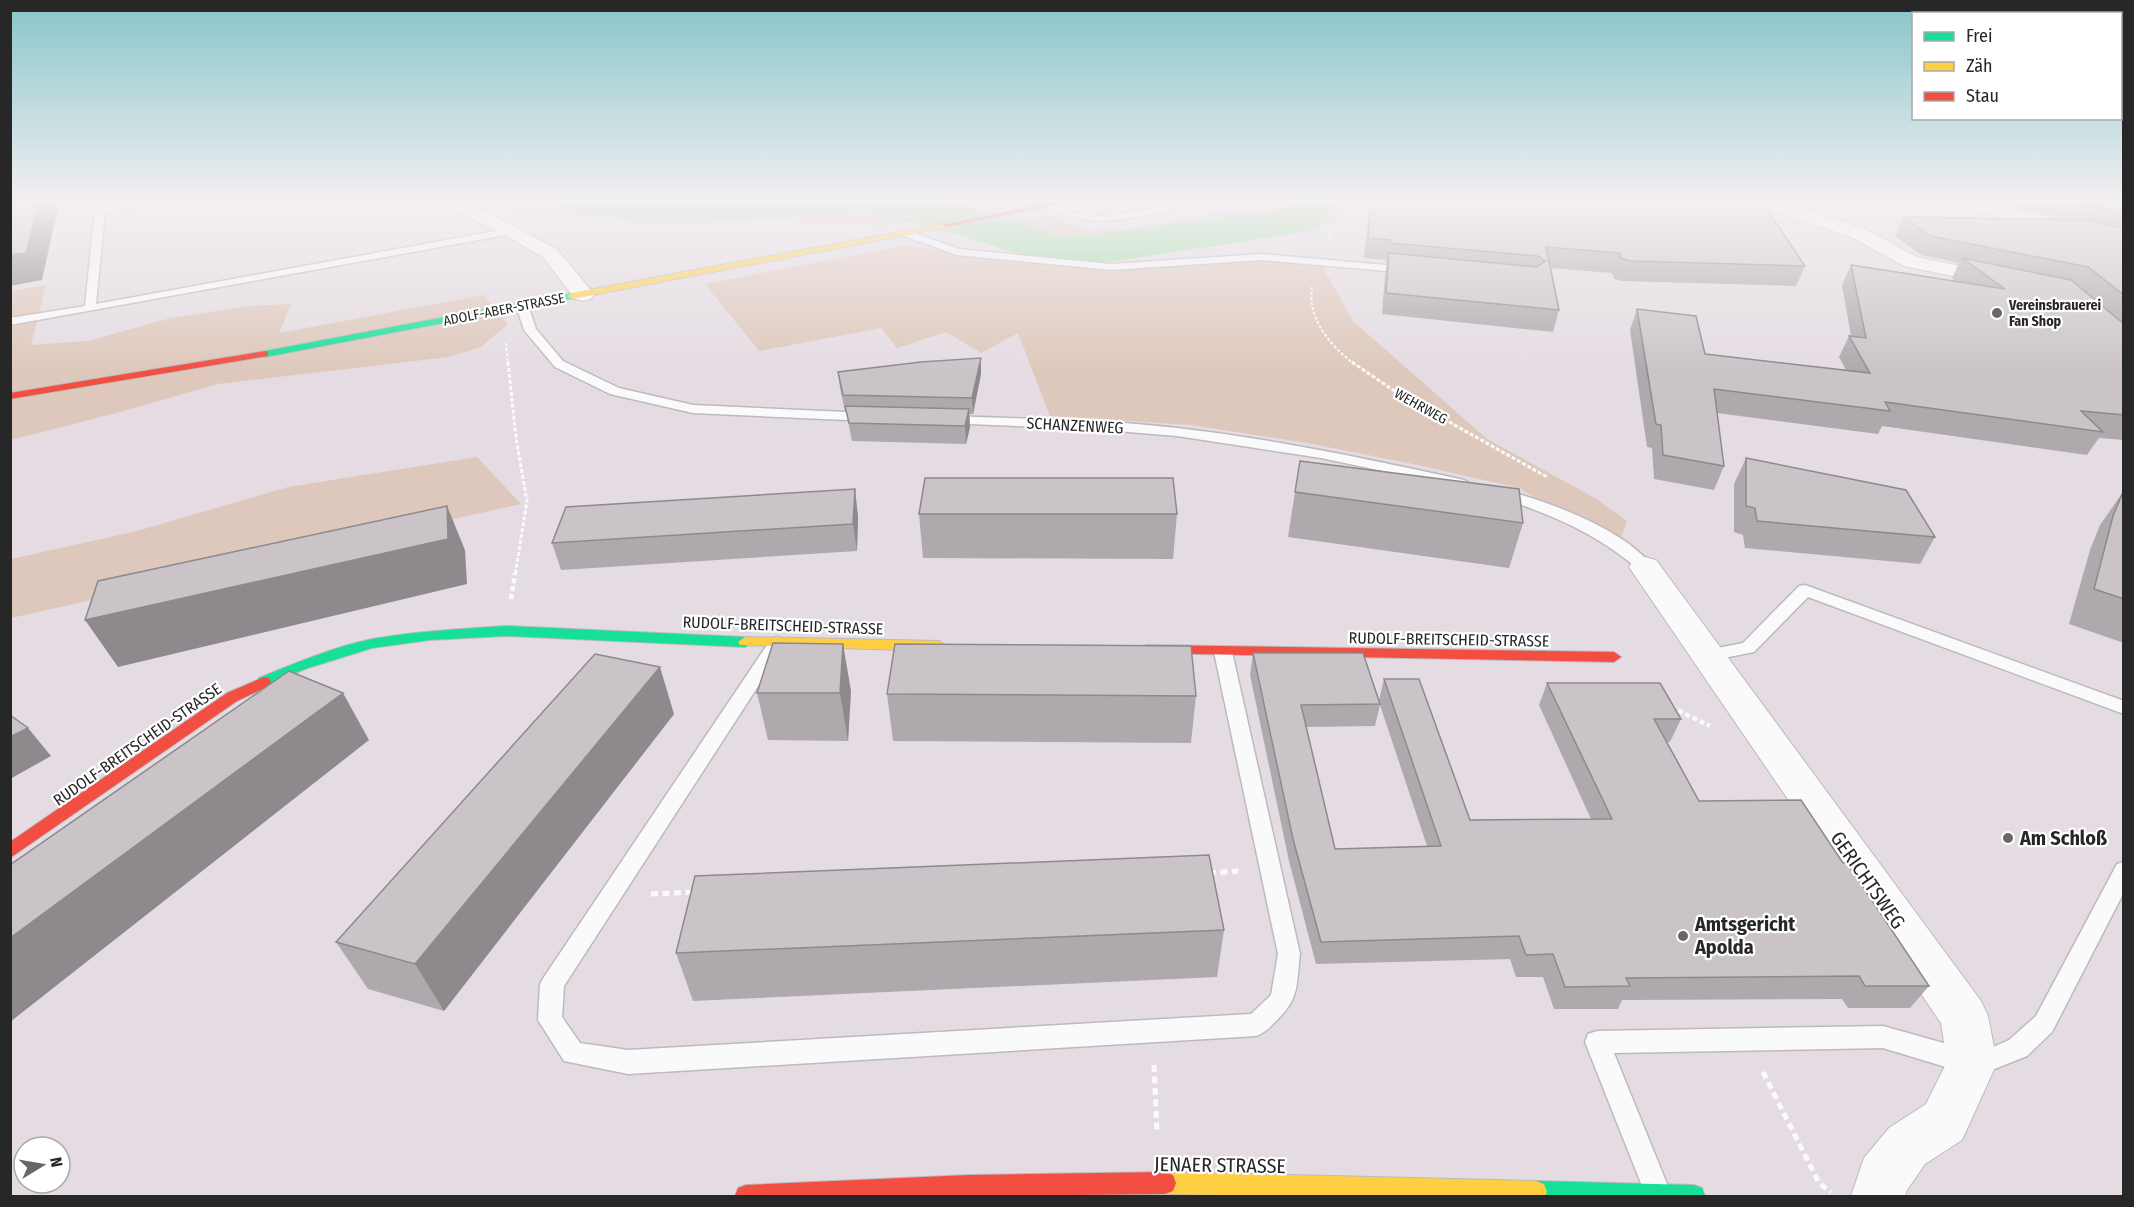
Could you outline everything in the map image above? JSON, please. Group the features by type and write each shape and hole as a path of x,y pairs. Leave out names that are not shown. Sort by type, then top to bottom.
{"street":[{"path":"556,258 583,294"},
{"name":"ADOLF-ABER-STRASSE","path":"10,396 233,360 771,258"},
{"path":"1904,258 1911,262 2023,285"},
{"name":"GERICHTSWEG","path":"1645,567 1964,1016 1972,1063"},
{"name":"RUDOLF-BREITSCHEID-STRASSE","path":"10,851 232,697 300,666 371,644 430,635 506,631 777,643 953,646"},
{"name":"RUDOLF-BREITSCHEID-STRASSE","path":"1129,650 1614,657"},
{"path":"1878,1197 1883,1177 1907,1146 1944,1122 1972,1063"},
{"name":"JENAER STRASSE","path":"746,1197 969,1186 1160,1183 1658,1194 1694,1197"}],"lane":[{"path":"90,308 95,258"},
{"path":"10,322 362,258"},
{"path":"1022,258 1111,267 1242,258"},
{"path":"1277,258 1426,272"},
{"path":"522,305 530,330 558,364 615,391 693,409 879,418"},
{"name":"SCHANZENWEG","path":"937,420 1077,424 1177,432 1369,463 1479,487 1540,505 1601,533 1631,553 1645,567"},
{"path":"1709,655 1748,648 1805,590 2124,708"},
{"path":"777,643 552,984 550,1020 573,1053 628,1062 1256,1025 1282,1000 1290,954 1223,652"},
{"path":"1658,1194 1597,1042 1883,1037 1972,1063 1992,1059 2018,1048 2044,1024 2124,870"}],"path":[{"name":"WEHRWEG","path":"1321,258 1310,300 1317,321 1332,347 1369,376 1554,481"},
{"path":"506,631 527,501 504,344 530,330"},
{"path":"1664,703 1717,730 1761,728"},
{"path":"1200,873 1271,870"},
{"path":"610,896 705,892"},
{"path":"1153,1032 1160,1183"},
{"path":"1763,1074 1819,1183 1836,1197"}],"shaded area":[{"path":"838,258 1025,258 1111,267 1242,258 1320,262 1353,321 1487,439 1595,498 1627,521 1620,540 1548,505 1519,488 1418,465 1302,442 1190,425 1050,416 1018,333 981,353 946,332 897,348 881,328 759,351 705,284"},
{"path":"46,285 31,345 88,341 170,318 251,306 291,304 279,333 484,295 508,324 481,347 449,357 218,384 11,440 11,291"},
{"path":"477,457 521,504 11,618 11,559 137,531 288,487"}],"building":[{"path":"1389,258 1445,258 1537,267 1545,261 1541,258 1548,258 1559,310 1386,293"},
{"path":"1622,258 1800,258 1805,266 1630,261"},
{"path":"1962,258 2071,280 2124,324 2124,415 2081,411 2103,432 1885,402 1890,411 1714,389 1724,466 1663,455 1661,425 1656,424 1637,309 1696,316 1705,354 1870,373 1849,336 1866,338 1851,265 2005,289"},
{"path":"2044,258 2124,258 2124,295 2088,267"},
{"path":"981,358 972,398 843,395 838,372 921,362"},
{"path":"845,406 969,409 965,426 849,423"},
{"path":"1746,458 1906,490 1935,537 1757,521 1755,508 1746,506"},
{"path":"1300,461 1519,489 1523,523 1295,492"},
{"path":"925,478 1173,478 1177,514 919,514"},
{"path":"855,489 853,524 552,543 566,507"},
{"path":"2123,492 2124,599 2094,589 2113,516"},
{"path":"447,506 448,539 85,620 98,581"},
{"path":"773,643 843,644 840,693 757,693"},
{"path":"895,644 1191,646 1196,696 887,694"},
{"path":"1253,653 1363,653 1380,704 1301,705 1335,849 1441,846 1384,679 1419,679 1470,820 1612,819 1547,683 1660,683 1681,719 1654,719 1699,801 1801,800 1843,863 1847,863 1929,986 1865,986 1859,976 1626,978 1630,986 1565,987 1553,954 1526,955 1519,936 1321,942 1293,839"},
{"path":"595,654 660,667 415,964 336,942"},
{"path":"289,671 343,693 10,938 10,865"},
{"path":"10,715 28,728 10,737"},
{"path":"1209,855 1224,930 676,953 695,876"}],"traffic: fast":[{"path":"265,354 572,296"},
{"path":"264,682 300,666 371,644 430,635 506,631 745,642"},
{"path":"1536,1192 1694,1196"}],"traffic: slow":[{"path":"572,296 770,258"},
{"path":"745,642 939,646"},
{"path":"1165,1183 1536,1192"}],"traffic: jam":[{"path":"10,396 265,354"},
{"path":"1147,650 1614,657"},
{"path":"10,851 232,697 264,682"},
{"path":"746,1196 969,1186 1165,1183"}],"place":[{"name":"Vereinsbrauerei Fan Shop","path":"1997,313"},
{"name":"Am Schloß","path":"2008,838"},
{"name":"Amtsgericht Apolda","path":"1683,936"}]}
